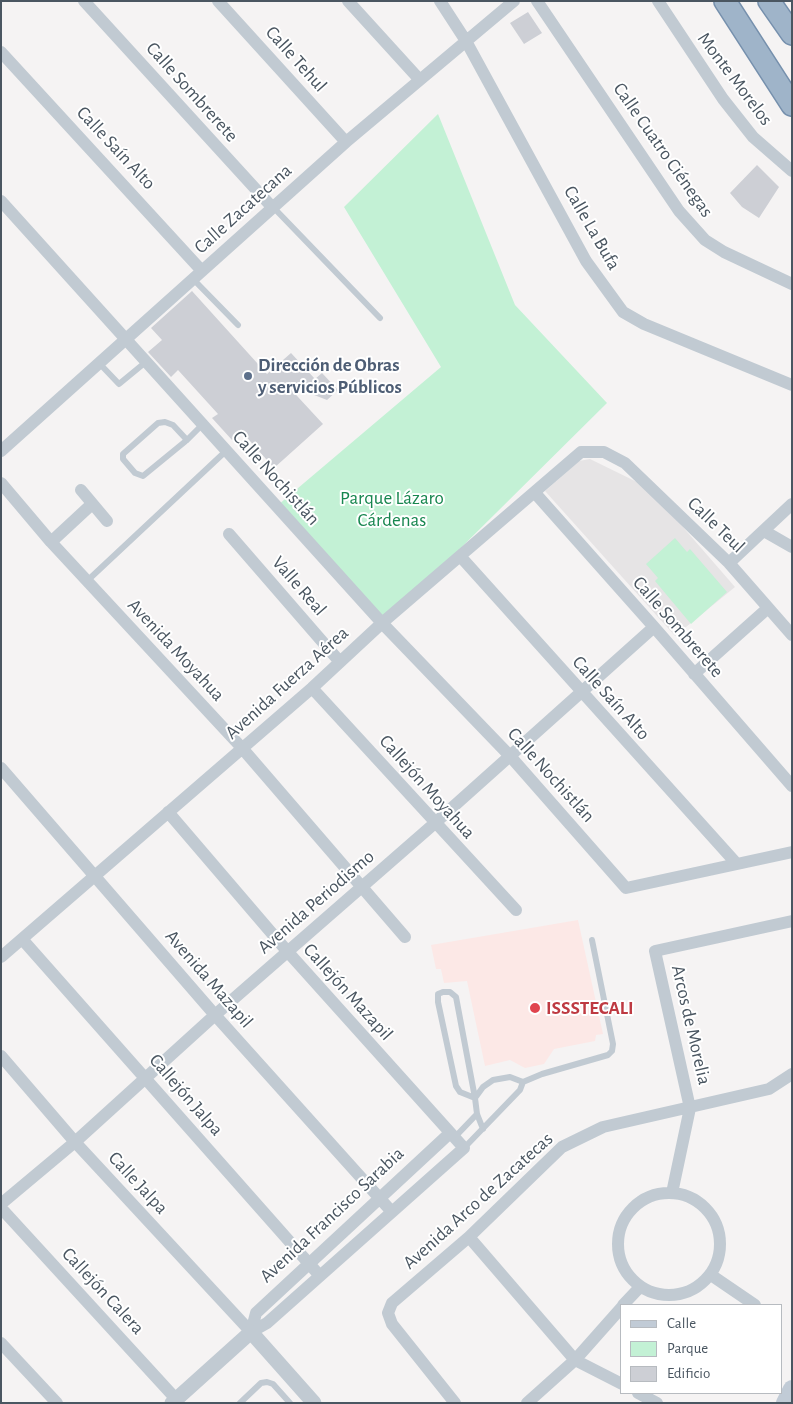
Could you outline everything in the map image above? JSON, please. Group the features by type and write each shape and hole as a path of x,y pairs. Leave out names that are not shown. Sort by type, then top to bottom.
{"highway":[{"path":"725,1 792,105"},
{"path":"769,1 792,34"}],"main road":[{"path":"785,1403 792,1389"}],"street":[{"name":"Calle Sombrerete","path":"84,1 272,207"},
{"name":"Calle Tehul","path":"218,1 346,142"},
{"path":"348,1 419,79"},
{"name":"Calle La Bufa","path":"440,1 466,41 586,260 623,312 644,324 792,385"},
{"name":"Calle Zacatecana","path":"1,451 346,142 514,1"},
{"name":"Calle Cuatro Ciénegas","path":"537,1 679,211 705,240 724,252 792,284"},
{"name":"Monte Morelos","path":"658,1 722,99 753,137 792,171"},
{"name":"Calle Saín Alto","path":"1,52 198,275"},
{"name":"Calle Nochistlán","path":"1,201 382,623 510,756 626,888 736,863"},
{"name":"Avenida Fuerza Aérea","path":"1,958 312,688 382,623 581,452 604,452"},
{"name":"Calle Teul","path":"604,452 625,463 730,563 792,635"},
{"name":"Avenida Moyahua","path":"1,483 51,542 242,748 405,936"},
{"path":"81,490 107,522"},
{"name":"Calle Sombrerete","path":"534,493 654,627 792,786"},
{"path":"51,542 92,504"},
{"path":"730,563 792,504"},
{"path":"764,531 792,548"},
{"name":"Valle Real","path":"229,534 340,662"},
{"name":"Calle Saín Alto","path":"460,556 736,863"},
{"path":"694,674 768,608"},
{"name":"Avenida Periodismo","path":"1,1204 75,1142 215,1015 434,824 654,627"},
{"name":"Callejón Moyahua","path":"312,688 434,824 516,910"},
{"name":"Avenida Mazapil","path":"1,768 215,1015 392,1212"},
{"name":"Callejón Mazapil","path":"168,812 287,951 464,1148"},
{"path":"736,863 792,852"},
{"name":"Arcos de Morelia","path":"690,1108 655,951 792,922"},
{"name":"Callejón Jalpa","path":"22,939 320,1276"},
{"name":"Calle Jalpa","path":"1,1056 75,1142 251,1332"},
{"name":"Avenida Arco de Zacatecas","path":"455,1403 392,1324 388,1314 392,1303 469,1237 562,1147 603,1127 770,1088 792,1074"},
{"path":"672,1193 690,1108"},
{"name":"Avenida Francisco Sarabia","path":"251,1332 256,1313 379,1198 452,1135"},
{"name":"Avenida Francisco Sarabia","path":"174,1401 251,1332 267,1323 464,1148"},
{"path":"672,1193 687,1196 701,1204 712,1215 719,1230 721,1246 718,1261 711,1275 700,1287 685,1294 670,1296 654,1294 640,1287 628,1275 620,1261 618,1244 620,1228 628,1213 640,1202 655,1195 672,1193"},
{"name":"Callejón Calera","path":"1,1208 174,1401"},
{"path":"469,1237 575,1360 620,1383"},
{"path":"711,1275 754,1304"},
{"path":"624,1304 640,1287"},
{"path":"527,1403 575,1360 620,1308"},
{"path":"251,1332 314,1403"},
{"path":"1,1343 58,1403"},
{"path":"640,1394 657,1403"}],"lane":[{"path":"272,207 380,318"},
{"path":"198,275 238,325"},
{"path":"99,363 119,384 146,361"},
{"path":"187,440 173,425 165,422 158,423 123,454 123,459 135,473 143,476 187,440 202,425"},
{"path":"87,580 227,450"},
{"path":"475,1098 483,1087 493,1080 510,1077 523,1082 542,1074 608,1055 612,1051 613,1044 592,940"},
{"path":"475,1098 460,1092 456,1086 438,1002 438,994 443,992 450,992 456,997 475,1098 477,1114 483,1128"},
{"path":"464,1148 520,1090 523,1082"},
{"path":"452,1135 477,1114"},
{"path":"240,1403 261,1383 267,1382 273,1384 290,1403"}],"shaded area":[{"path":"590,459 639,483 682,526 735,587 675,636 545,491 579,461"},
{"name":"ISSSTECALI","path":"578,920 603,1034 596,1035 595,1041 554,1049 544,1064 525,1068 510,1060 485,1066 467,981 444,983 441,969 436,969 431,945"}],"green space":[{"name":"Parque Lázaro Cárdenas","path":"438,114 515,305 607,403 385,623 278,505 441,367 344,207"},
{"path":"675,538 687,552 690,549 727,592 691,624 655,581 658,578 646,564"}],"building":[{"path":"528,12 542,33 524,44 510,23"},
{"path":"757,165 779,187 759,218 742,207 730,193"},
{"name":"Dirección de Obras y servicios Públicos","path":"192,291 267,374 291,353 315,379 322,373 338,390 327,400 286,384 323,424 274,468 242,432 232,440 212,418 218,414 178,370 171,377 148,352 162,340 151,328"}],"place":[{"name":"Dirección de Obras y servicios Públicos","path":"248,376"},
{"name":"ISSSTECALI","path":"535,1008"}]}
